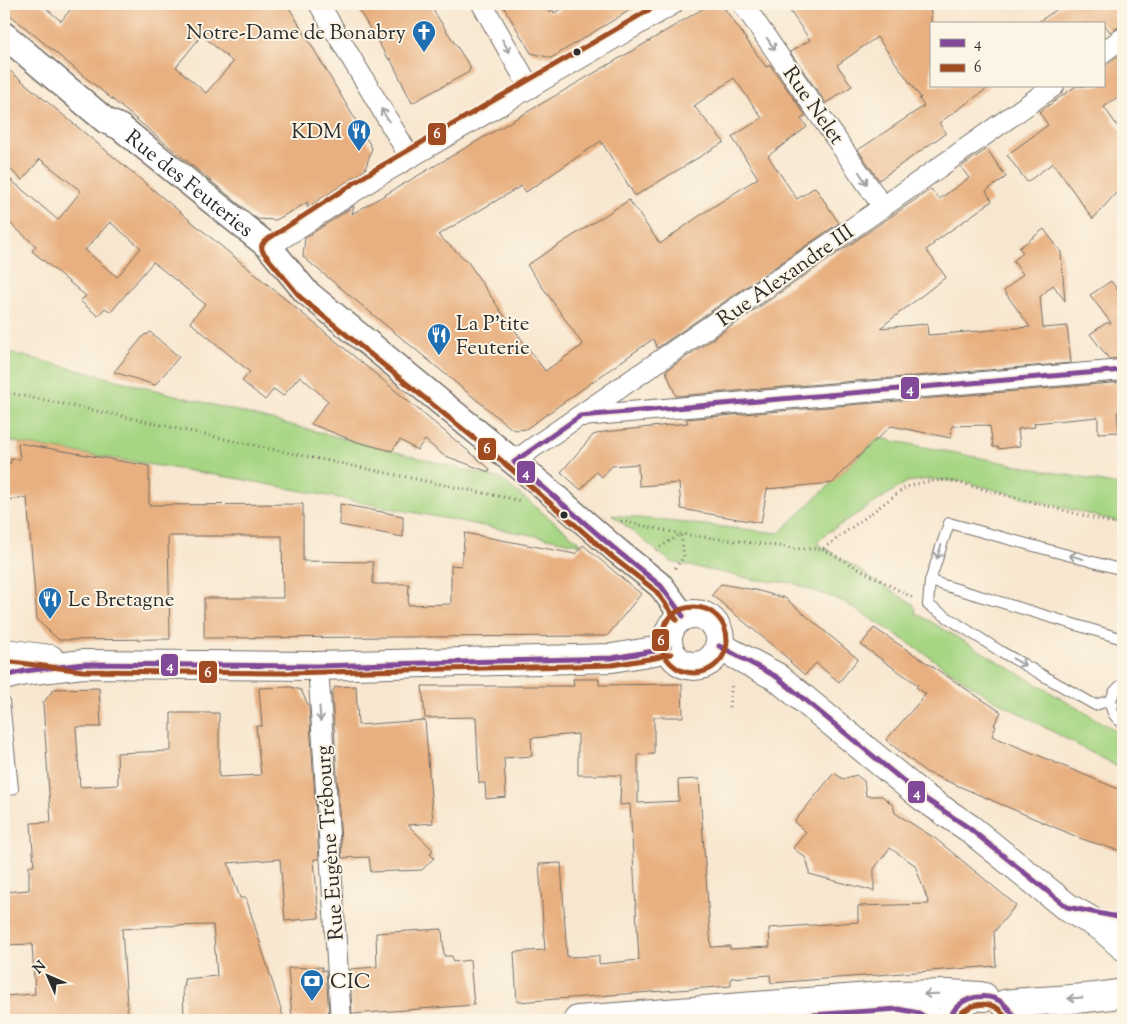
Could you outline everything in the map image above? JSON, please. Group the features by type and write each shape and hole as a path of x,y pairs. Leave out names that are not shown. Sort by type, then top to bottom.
{"main road":[{"path":"697,614 710,619 716,626 720,638 719,646 713,657 707,662 693,666 684,664 673,655 668,647 670,629 683,616 697,614"},
{"path":"719,646 777,677 922,797 969,828 1067,907 1102,927 1123,946"},
{"path":"4,653 20,668 83,664 318,666 612,658 668,647"},
{"path":"1067,907 1123,918"},
{"path":"949,1020 956,1007 967,999 1000,1007 1025,1002 1108,996 1123,993"},
{"path":"578,1020 895,996 948,994 1000,1007"},
{"path":"738,1020 898,1009 919,1013 930,1020"}],"street":[{"path":"319,4 410,157"},
{"path":"482,4 530,88"},
{"path":"269,247 410,157 673,4"},
{"name":"Rue Nelet","path":"743,4 883,207"},
{"name":"Rue des Feuteries","path":"4,35 106,121 120,127 269,247 306,292 501,450 616,550 661,586 683,616"},
{"path":"1104,51 1123,38"},
{"name":"Rue Alexandre III","path":"514,462 883,207 1051,88"},
{"path":"580,416 1123,370"},
{"name":"Rue Eugène Trébourg","path":"318,666 341,1020"}],"lane":[{"path":"1111,700 1095,705 1000,651 928,605 930,581 948,523 1123,570"},
{"path":"930,581 1123,639"},
{"path":"1123,684 1117,688 1111,700 1113,714 1123,723"},
{"path":"4,701 13,789 4,791"}],"path":[{"path":"4,392 117,414 252,445 523,502"},
{"path":"823,549 906,488 924,482 948,480 1123,526"},
{"path":"615,520 681,534 801,549 823,549 928,605"},
{"path":"681,534 684,557"}],"green space":[{"path":"4,351 501,479 583,545 240,479 4,440"},
{"path":"879,438 1123,486 1123,523 965,482 929,479 907,482 827,533 817,543 914,605 916,613 1123,735 1123,770 986,695 894,633 842,601 793,583 757,580 671,562 612,515 779,533"}],"building":[{"path":"4,4 41,4 61,21 75,4 287,4 372,148 365,170 307,208 308,202 276,220 257,219 4,10","holes":["202,35 233,62 206,93 176,67"]},
{"name":"Notre-Dame de Bonabry","path":"355,4 429,4 471,68 469,72 412,103 390,58 389,60"},
{"path":"502,4 544,4 549,12 553,10 554,13 570,4 640,4 551,58 531,53"},
{"path":"785,4 925,4 931,12 930,88 988,88 939,123 946,133 879,180 858,150 924,106 919,99 921,98 877,37 837,65 852,86 826,103 790,52 810,40"},
{"path":"1065,4 1123,4 1123,26 1110,32 1104,22 1038,22"},
{"path":"709,5 725,9 766,67 770,65 806,116 801,119 807,127 768,156 797,199 815,187 839,223 657,348 653,339 526,429 512,429 303,257 305,238 354,206 352,214","holes":["734,78 762,118 732,137 758,178 660,244 629,200 527,265 583,345 545,371 500,310 468,262 438,235 521,186 526,192 601,141 635,196 724,142 694,106"]},
{"path":"1123,53 1123,93 1104,107 1123,134 1123,185 1093,219 1053,163 1027,182 1007,155 1048,125 1039,112 1073,88 1104,88 1104,66"},
{"path":"4,66 490,469 489,472 443,455 425,440 417,450 400,440 392,451 357,442 311,424 328,401 300,376 283,396 274,389 265,400 242,381 250,372 190,322 205,304 153,262 111,312 105,308 98,316 80,301 86,296 32,251 36,246 4,218 4,174 58,220 81,191 40,159 22,180 4,164","holes":["110,222 141,248 117,277 85,250"]},
{"path":"987,149 1006,177 986,191 992,201 926,250 946,277 880,328 927,324 928,335 1030,327 1004,291 1023,274 1013,261 1023,253 1019,248 1044,229 1061,252 1065,301 1053,285 1040,297 1043,328 1067,326 1071,363 676,396 666,371 931,189 939,199 969,178 961,167"},
{"path":"1111,281 1123,297 1123,358 1109,359 1090,334 1106,323 1111,323 1090,295"},
{"path":"150,332 179,357 155,385 114,372 145,334 147,335"},
{"path":"1123,382 1123,411 1117,412 1119,432 1098,433 1098,417 1034,423 1035,427 1018,429 1020,446 999,449 999,447 993,447 990,426 987,427 986,425 952,426 951,438 891,426 843,471 833,483 767,489 761,523 681,509 679,483 639,486 638,464 612,466 602,477 596,472 581,490 561,472 593,435 604,432 688,423 686,419"},
{"path":"18,443 149,466 149,505 303,504 303,561 373,562 373,584 409,584 408,605 451,604 451,565 461,566 465,533 575,554 583,545 641,594 607,636 204,638 204,598 283,598 282,536 168,536 170,639 59,640 37,620 27,498 4,500 4,463 11,463 11,459 20,459"},
{"path":"340,504 403,516 403,537 340,525"},
{"path":"721,584 785,598 858,659 839,682 816,663 805,675 712,595"},
{"path":"874,628 1001,712 994,725 996,726 992,736 1123,791 1123,852 1082,839 926,772 886,740 926,694 916,687 918,685 861,645"},
{"path":"573,679 599,679 599,685 682,684 683,717 654,717 654,754 638,755 638,803 679,801 678,780 699,779 711,947 730,946 730,949 770,947 769,928 858,922 858,906 929,904 915,865 890,848 874,869 874,891 809,874 806,858 793,848 806,832 794,822 834,773 843,779 856,775 864,781 866,796 882,796 893,805 895,813 936,839 1016,905 994,932 996,966 771,983 770,975 731,978 731,986 517,1002 514,952 545,950 539,864 561,863 567,957 599,956 599,964 639,960 630,804 620,805 621,775 578,775 578,734 531,738 532,756 504,758 506,797 486,799 485,783 479,783 476,717 425,718 422,686 574,686"},
{"path":"356,686 358,725 425,720 433,823 408,825 433,850 430,854 434,858 422,870 371,872 369,857 342,858 332,693 335,687"},
{"path":"291,687 301,690 309,707 319,859 314,859 319,918 285,921 280,859 228,863 240,898 246,898 284,1019 184,1020 184,979 217,976 213,925 156,926 122,929 128,1020 4,1020 4,996 35,994 32,944 4,945 4,892 29,890 29,866 34,866 31,823 51,822 43,703 54,689 99,688 101,727 76,727 80,787 118,785 117,753 171,751 171,713 219,713 219,777 261,775 256,726 262,726 259,688"},
{"path":"442,929 444,956 452,956 453,962 470,960 474,1005 352,1014 350,969 377,967 376,933"},
{"path":"322,967 322,971 326,970 329,1015 292,1018 288,968"}],"transit line":[{"name":"6","path":"659,4 371,172 265,241 262,248 263,252 301,298 496,456 611,556 656,591 677,620"},
{"name":"4","path":"683,616 661,586 514,462 580,416 1123,370"},
{"name":"6","path":"688,607 700,607 712,612 722,622 727,634 727,640 725,653 712,668 700,673 688,673 676,668 666,658 661,646 661,634 666,622 676,612 688,607"},
{"name":"4","path":"719,646 777,677 923,797 969,828 1067,907 1123,918"},
{"name":"4","path":"4,676 25,671 83,664 318,666 612,658 669,647"},
{"name":"6","path":"4,661 83,671 286,673 612,665 671,654"},
{"name":"4","path":"949,1020 955,1009 963,1002 975,997 989,997 1001,1002 1009,1009 1015,1020"},
{"name":"6","path":"957,1020 970,1007 982,1004 1000,1010 1007,1020"},
{"name":"4","path":"738,1020 898,1009 919,1013 930,1020"}],"place":[{"name":"Notre-Dame de Bonabry","path":"424,53"},
{"name":"KDM","path":"359,152"},
{"name":"La P'tite Feuterie","path":"439,356"},
{"name":"Le Bretagne","path":"50,620"},
{"name":"CIC","path":"312,1002"}]}
